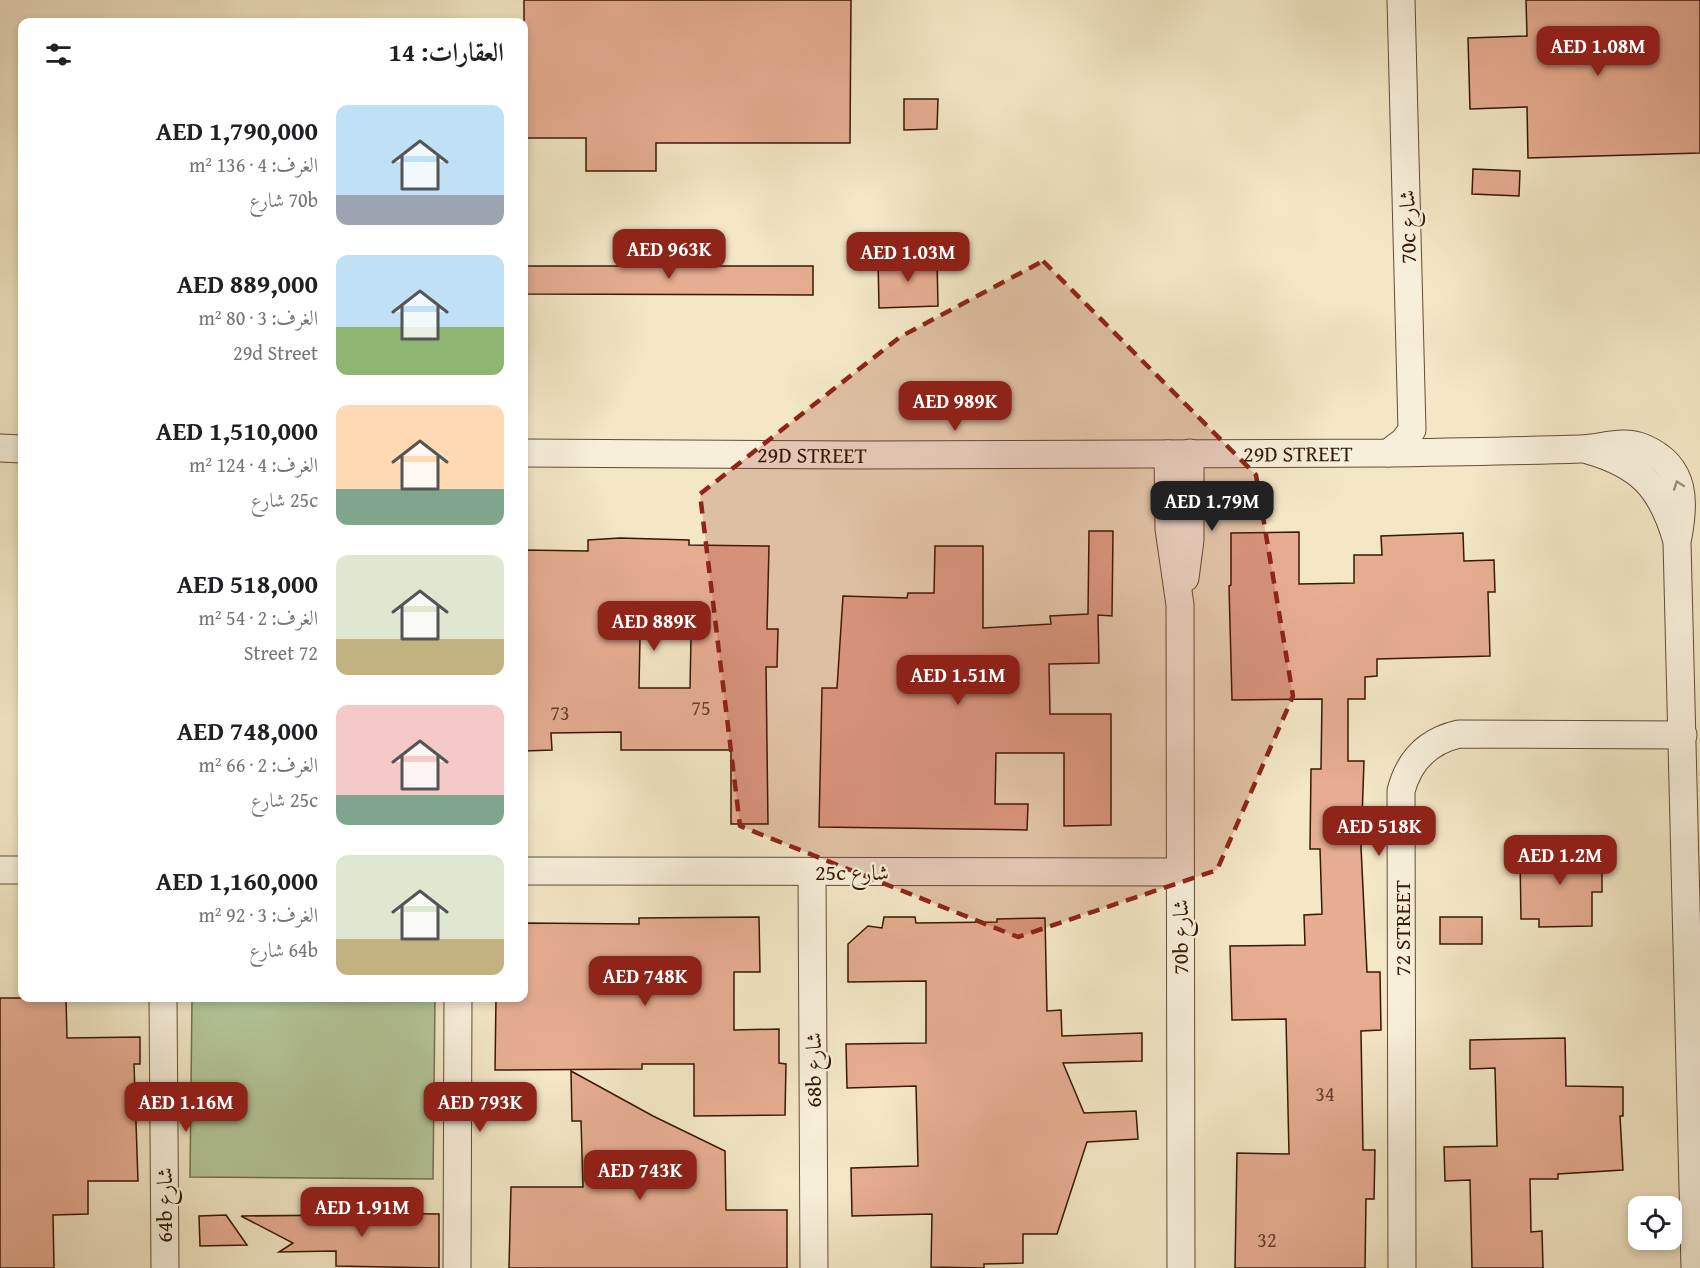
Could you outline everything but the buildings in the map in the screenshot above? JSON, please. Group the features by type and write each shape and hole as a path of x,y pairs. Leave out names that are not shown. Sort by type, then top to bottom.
{"street":[{"name":"70c شارع","path":"1392,451 1412,430 1401,0"},
{"path":"0,448 18,448"},
{"name":"29D STREET","path":"528,453 1179,454 1585,449 1611,456 1630,466 1647,480 1660,497 1677,542 1695,1268"},
{"name":"70b شارع","path":"1179,454 1169,529 1180,606 1181,1268"},
{"name":"72 STREET","path":"1402,1268 1401,791 1405,776 1423,750 1446,737 1460,734 1683,735"},
{"path":"0,870 18,870"},
{"name":"25c شارع","path":"528,871 1180,872"},
{"name":"68b شارع","path":"812,872 814,1268"},
{"name":"64b شارع","path":"163,1002 165,1268"},
{"path":"457,1268 458,1002"}],"highlighted area":[{"path":"1043,261 1256,475 1293,696 1217,870 1018,937 740,826 700,494 900,337"}],"green space":[{"path":"192,1002 435,1002 433,1179 190,1177"}]}
